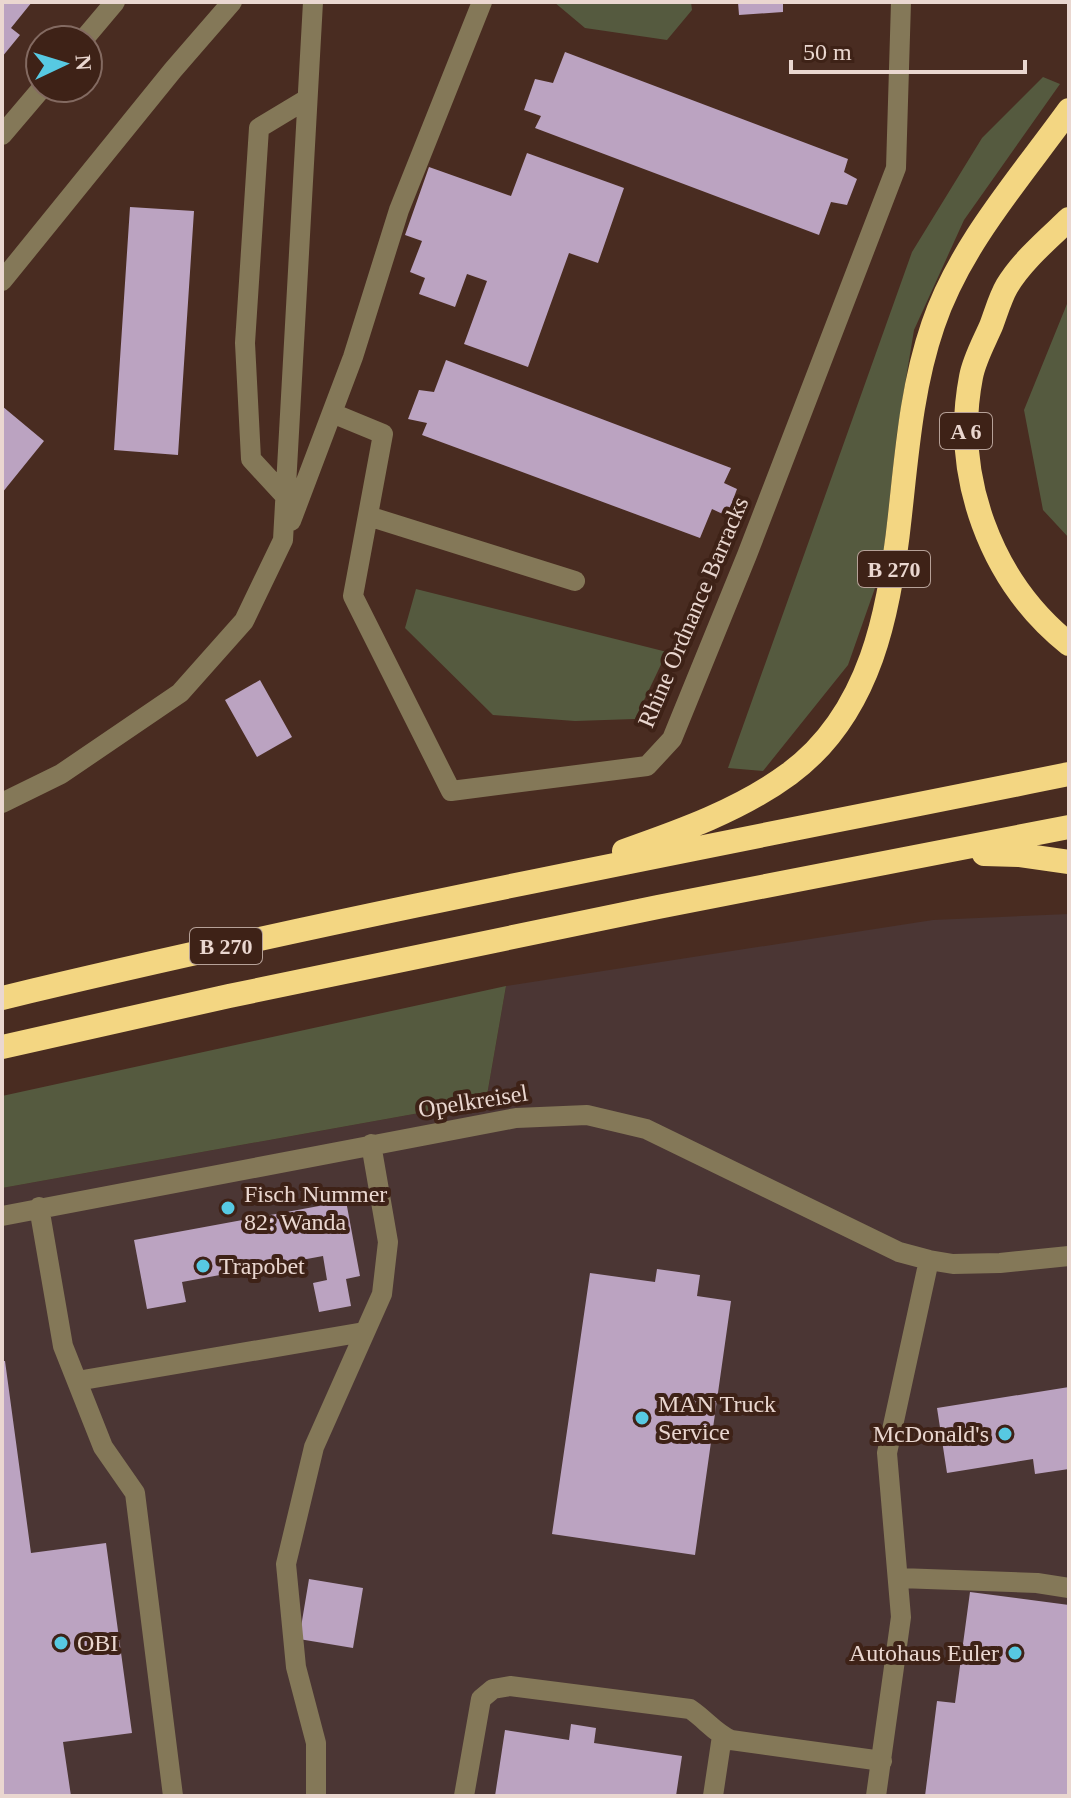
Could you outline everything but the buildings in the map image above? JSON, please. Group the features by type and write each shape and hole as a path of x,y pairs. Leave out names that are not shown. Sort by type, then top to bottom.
{"highway":[{"name":"B 270","path":"545,879 658,839 748,800 790,773 825,741 857,695 877,645 894,577 913,409 933,324 956,271 1069,110"},
{"name":"A 6","path":"1069,219 1007,286 971,374 966,426 968,477 987,534 1014,586 1069,644"},
{"name":"B 270","path":"2,998 158,961 545,879 1069,774"},
{"name":"B 270","path":"2,1047 229,996 643,910 1069,827"},
{"path":"937,853 1020,855 1069,862"}],"street":[{"path":"96,24 115,2"},
{"path":"2,281 232,2"},
{"path":"283,540 313,2"},
{"path":"2,803 61,774 180,693 244,621 283,540 332,413 399,210 482,2"},
{"name":"Rhine Ordnance Barracks","path":"332,413 383,434 353,596 451,791 647,766 672,739 753,541 896,168 901,2"},
{"path":"286,497 251,459 245,343 259,128 307,99"},
{"path":"2,135 28,104"},
{"path":"368,516 575,581"},
{"name":"Opelkreisel","path":"2,1216 516,1118 587,1115 646,1129 899,1252 953,1264 1069,1256"},
{"path":"316,1796 316,1743 296,1667 286,1564 314,1447 382,1294 388,1242 371,1144"},
{"path":"39,1207 63,1346 103,1447 135,1493 173,1796"},
{"path":"876,1796 901,1617 887,1453 929,1260"},
{"path":"77,1381 364,1332"},
{"path":"899,1578 1037,1583 1069,1588"},
{"path":"464,1796 481,1699 493,1689 510,1686 690,1709 706,1719 713,1730 731,1740 882,1761"},
{"path":"713,1796 722,1736"}],"shaded area":[{"path":"1069,914 1069,1796 2,1796 2,1188 486,1101 506,986 933,920"}],"green space":[{"path":"554,2 691,2 692,10 667,40 585,28"},
{"path":"1043,77 1060,84 964,220 914,330 897,433 882,568 848,665 763,771 728,768 912,252 982,138"},
{"path":"1069,299 1069,538 1043,510 1024,410"},
{"path":"416,589 667,652 635,719 575,721 493,715 405,628"},
{"path":"506,986 486,1101 2,1188 2,1096"}],"place":[{"name":"Fisch Nummer 82: Wanda","path":"228,1208"},
{"name":"Trapobet","path":"203,1266"},
{"name":"MAN Truck Service","path":"642,1418"},
{"name":"McDonald's","path":"1005,1434"},
{"name":"OBI","path":"61,1643"},
{"name":"Autohaus Euler","path":"1015,1653"}]}
